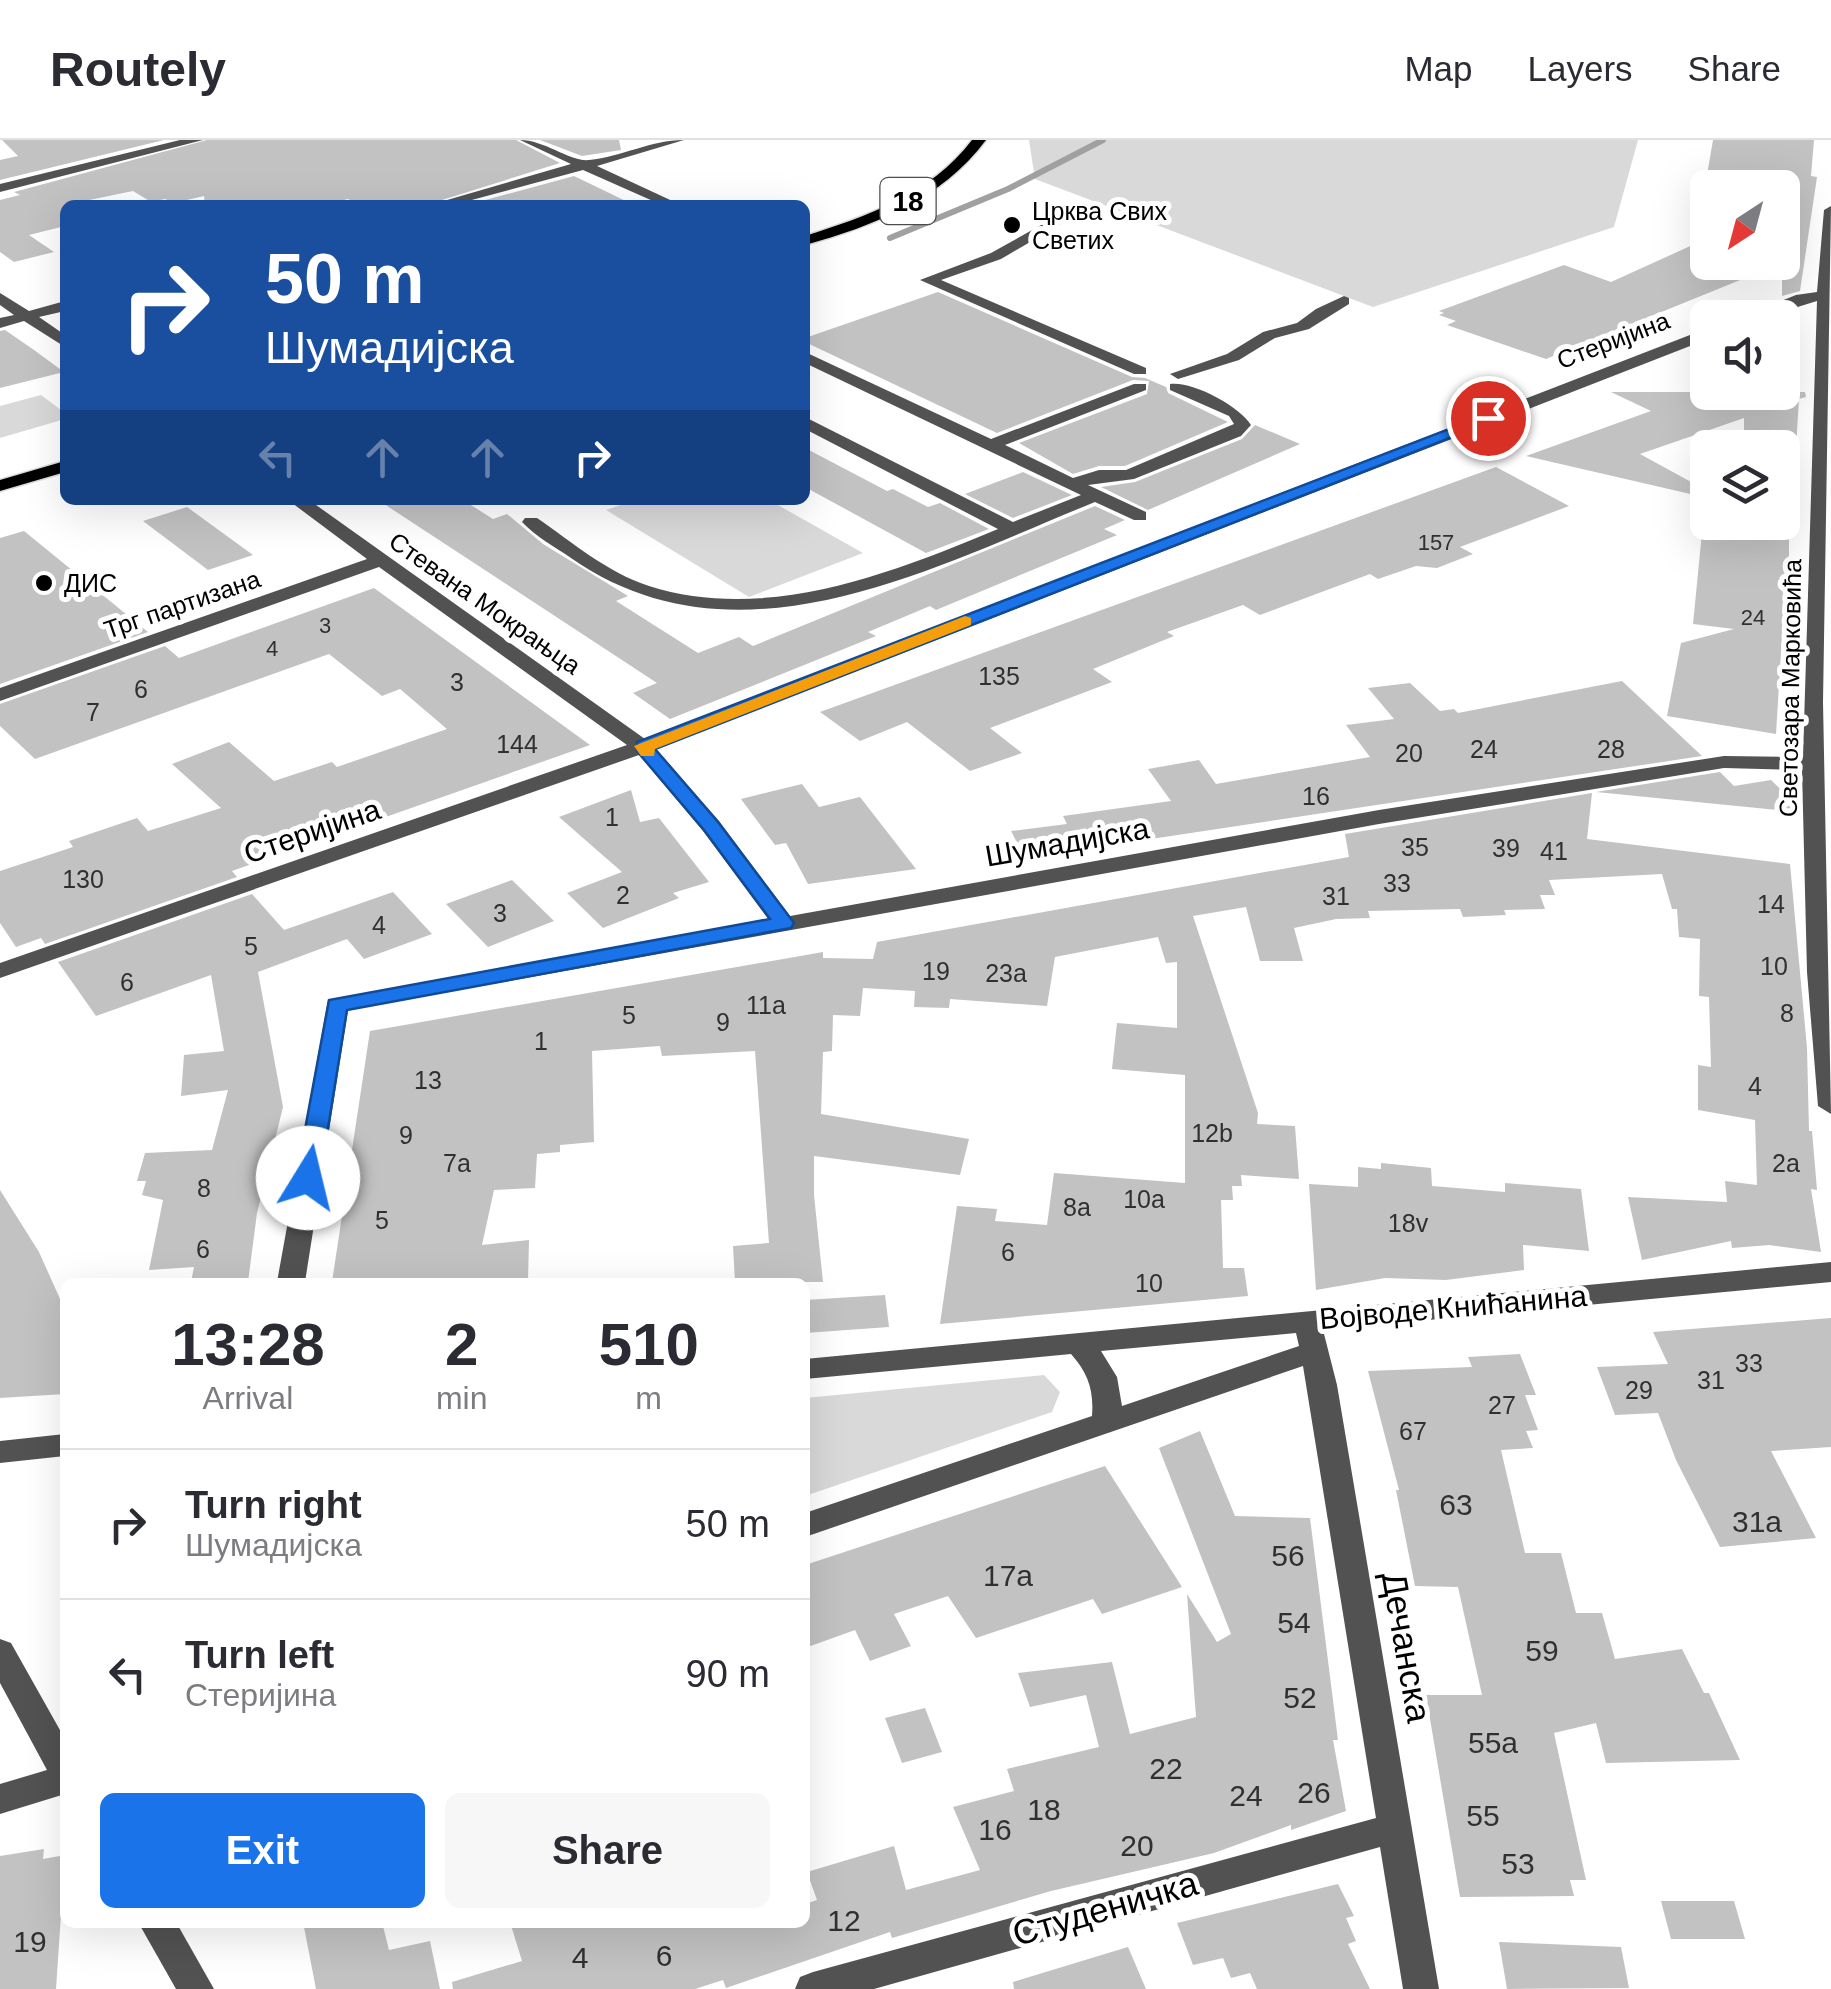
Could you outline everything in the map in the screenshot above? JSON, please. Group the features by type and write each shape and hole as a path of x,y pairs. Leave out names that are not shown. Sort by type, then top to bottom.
{"main road":[{"name":"18","path":"810,239 881,214 929,188 963,162 978,140"},
{"path":"0,486 60,468"}],"street":[{"path":"0,188 196,140"},
{"path":"526,140 663,200"},
{"path":"455,200 677,140"},
{"name":"Светозара Марковића","path":"1831,210 1823,296 1811,764 1822,1028 1831,1106"},
{"path":"1073,213 996,256 928,280 1140,379 1177,380 1240,353 1268,335 1303,326 1320,312 1344,301"},
{"path":"1796,300 1823,296"},
{"path":"0,298 60,339"},
{"path":"0,324 60,307"},
{"name":"Стеријина","path":"0,972 643,746 1690,340"},
{"path":"810,359 1140,516"},
{"path":"990,445 1140,379"},
{"path":"1072,484 1098,475 1128,475 1244,425 1235,413 1177,380"},
{"path":"810,425 1010,528"},
{"path":"530,522 612,576 642,590 684,602 780,604 843,592 1096,495"},
{"name":"Стевана Мокрањца","path":"305,505 643,746"},
{"name":"Трг партизана","path":"0,695 381,560"},
{"path":"643,746 711,826 783,923"},
{"name":"Шумадијска","path":"291,1278 337,1005 1360,820 1724,762 1811,764"},
{"name":"Војводе Книћанина","path":"810,1369 1076,1342 1310,1336 1831,1272"},
{"name":"Војводе Книћанина","path":"810,1523 1106,1421 1310,1336"},
{"name":"Дечанска","path":"1310,1336 1322,1385 1422,1989"},
{"path":"1076,1342 1104,1377 1109,1393 1106,1421"},
{"path":"0,1452 60,1446"},
{"path":"0,1652 60,1762"},
{"path":"0,1799 60,1781"},
{"name":"Студеничка","path":"813,1989 1397,1827"},
{"path":"160,1928 196,1989"}],"shaded area":[{"path":"1029,140 1638,140 1614,227 1373,307 1035,179"},
{"path":"41,395 60,409 60,420 0,438 0,406"},
{"path":"620,505 778,505 863,553 749,597 606,510"},
{"path":"1044,1375 1060,1392 1052,1412 810,1494 810,1398"}],"building":[{"path":"2,140 164,140 0,180 0,160 18,156"},
{"path":"207,140 516,140 560,163 442,200 204,200 204,196 148,200 133,191 89,200 60,200 60,227 29,235 54,252 14,262 0,252 0,200 20,195 14,192"},
{"path":"540,140 619,140 621,150 582,156"},
{"path":"1713,140 1814,140 1811,176 1817,177 1800,291 1782,296 1782,280 1800,280 1800,170 1708,170"},
{"path":"574,176 624,200 485,200"},
{"path":"1690,246 1690,280 1740,280 1546,359 1447,325 1456,321 1439,315 1444,313 1439,311 1564,265 1611,282"},
{"path":"938,292 1132,377 1145,378 1166,387 1168,393 1228,422 1125,466 1099,466 1073,474 1019,443 1147,394 1149,381 1133,380 997,433 810,344 810,336"},
{"path":"5,330 60,369 60,373 0,388 0,331"},
{"path":"1611,392 1690,392 1690,410 1798,410 1797,430 1744,430 1744,418 1709,430 1690,430 1690,437 1640,454 1690,481 1690,494 1526,456 1651,411"},
{"path":"1255,425 1300,444 1148,510 1101,487 1135,482 1242,439"},
{"path":"810,451 887,491 893,489 928,507 940,503 989,529 926,553 810,490"},
{"path":"1496,467 1569,506 1460,547 1473,554 1437,568 1416,566 1378,579 1370,574 1260,615 1243,605 1167,632 1174,636 1093,669 1112,682 990,728 1022,753 970,771 907,722 860,741 820,712"},
{"path":"1023,472 1072,495 1013,518 965,494"},
{"path":"386,505 471,505 493,519 507,514 543,544 628,596 616,601 698,653 739,637 753,646 1095,506 1125,520 1104,529 1117,535 936,610 930,606 868,632 876,636 670,719 633,693 657,683"},
{"path":"187,507 253,555 208,570 143,521"},
{"name":"ДИС","path":"24,531 148,632 0,684 0,538"},
{"path":"1701,540 1789,540 1789,613 1785,613 1782,636 1776,734 1667,716 1681,643 1734,629 1693,624"},
{"path":"374,588 590,745 232,871 237,877 45,944 41,938 16,947 0,923 0,871 73,847 69,841 137,818 148,831 221,808 172,764 229,742 274,781 332,762 337,767 447,729 400,689 382,696 329,654 35,759 0,726 0,704 165,646 179,658"},
{"path":"1622,681 1702,756 1025,858 1011,831 1067,824 1063,816 1171,801 1148,769 1199,760 1216,784 1370,757 1346,725 1394,719 1368,688 1410,683 1440,711 1454,709 1458,713"},
{"path":"1720,772 1734,786 1771,780 1799,807 1799,812 1596,792"},
{"path":"802,784 819,807 860,797 916,869 808,884 786,843 775,845 741,799"},
{"path":"631,790 640,822 659,818 709,882 673,893 679,898 603,928 567,893 622,872 559,817"},
{"path":"1592,793 1587,839 1790,864 1807,1048 1809,1131 1817,1190 1811,1189 1821,1252 1769,1245 1732,1248 1731,1241 1642,1260 1628,1197 1727,1202 1725,1181 1757,1185 1755,1120 1698,1110 1698,1065 1711,1067 1709,997 1699,996 1700,939 1679,937 1677,909 1672,909 1662,874 1549,880 1555,895 1540,895 1545,909 1504,910 1506,915 1463,917 1460,909 1368,911 1370,918 1336,919 1294,928 1303,961 1260,961 1246,907 1193,916 1258,1113 1257,1124 1295,1126 1299,1179 1241,1175 1242,1186 1232,1186 1233,1200 1221,1200 1223,1268 1244,1268 1248,1296 940,1324 957,1206 997,1209 995,1221 1047,1225 1054,1173 1185,1183 1185,1075 1112,1069 1117,1023 1177,1028 1177,962 1166,963 1158,937 1055,957 1047,1006 950,999 949,1008 914,1007 915,991 863,988 860,1016 833,1015 832,1051 823,1052 821,1114 969,1139 960,1175 814,1156 823,1282 810,1282 810,1278 735,1278 733,1246 769,1243 755,1051 662,1056 660,1046 592,1051 594,1142 560,1145 560,1152 537,1154 535,1188 494,1190 482,1245 529,1240 528,1278 333,1278 370,1031 823,952 823,958 873,959 877,942 1349,857 1345,834"},
{"path":"512,880 554,921 488,947 446,904"},
{"path":"393,892 432,934 364,959 347,939 258,972 283,1107 257,1213 249,1278 192,1278 194,1267 149,1270 163,1200 142,1195 146,1181 137,1181 145,1153 212,1150 228,1090 181,1096 184,1055 224,1051 211,975 96,1016 58,962 252,894 284,930"},
{"path":"1381,1163 1431,1168 1432,1186 1505,1192 1505,1183 1581,1189 1589,1251 1523,1245 1524,1270 1446,1280 1385,1278 1316,1290 1309,1184 1358,1187 1358,1167 1381,1169"},
{"path":"0,1190 39,1252 60,1299 60,1394 0,1398"},
{"path":"885,1295 889,1327 810,1333 810,1300"},
{"path":"1831,1318 1831,1447 1771,1451 1816,1538 1720,1547 1676,1460 1658,1413 1615,1415 1597,1367 1668,1364 1653,1332"},
{"path":"1520,1354 1536,1395 1525,1395 1538,1430 1526,1431 1533,1448 1501,1450 1525,1553 1561,1553 1576,1613 1602,1613 1615,1659 1682,1649 1704,1693 1709,1693 1740,1760 1606,1763 1596,1723 1554,1733 1586,1880 1570,1880 1574,1896 1460,1897 1426,1695 1482,1695 1458,1587 1415,1586 1399,1490 1368,1371 1472,1367 1468,1357"},
{"path":"1200,1431 1235,1516 1310,1518 1338,1740 1333,1740 1346,1811 1291,1830 1291,1825 1214,1853 1051,1891 892,1938 890,1932 726,1988 723,1980 695,1989 453,1989 452,1982 522,1961 512,1928 810,1928 810,1902 817,1900 810,1871 894,1846 906,1890 980,1870 953,1807 1014,1791 1007,1769 1099,1747 1086,1695 1030,1707 1018,1673 1112,1662 1130,1734 1196,1717 1187,1594 1217,1642 1231,1634 1159,1448"},
{"path":"1105,1466 1182,1587 1102,1614 1093,1599 976,1638 948,1596 894,1614 911,1646 870,1661 855,1630 810,1646 810,1563"},
{"path":"925,1708 942,1752 902,1763 885,1718"},
{"path":"44,1849 43,1859 60,1856 56,1989 0,1989 0,1856"},
{"path":"1338,1884 1354,1916 1346,1918 1356,1941 1348,1944 1370,1989 1257,1989 1250,1973 1231,1978 1223,1958 1193,1965 1177,1923"},
{"path":"1661,1901 1734,1901 1745,1939 1671,1939"},
{"path":"304,1928 384,1928 389,1950 430,1941 440,1989 316,1989"},
{"path":"1499,1942 1621,1947 1629,1988 1507,1989"},
{"path":"1128,1947 1146,1989 1014,1989 1013,1982"}],"waterway":[{"path":"890,238 1008,189 1103,140"}],"slow traffic":[{"path":"648,752 643,746 965,622"}],"place":[{"name":"Црква Свих Светих","path":"1012,225"},
{"name":"ДИС","path":"44,583"}],"route":[{"path":"308,1178 337,1005 783,923 711,826 643,746 1488,418"}]}
